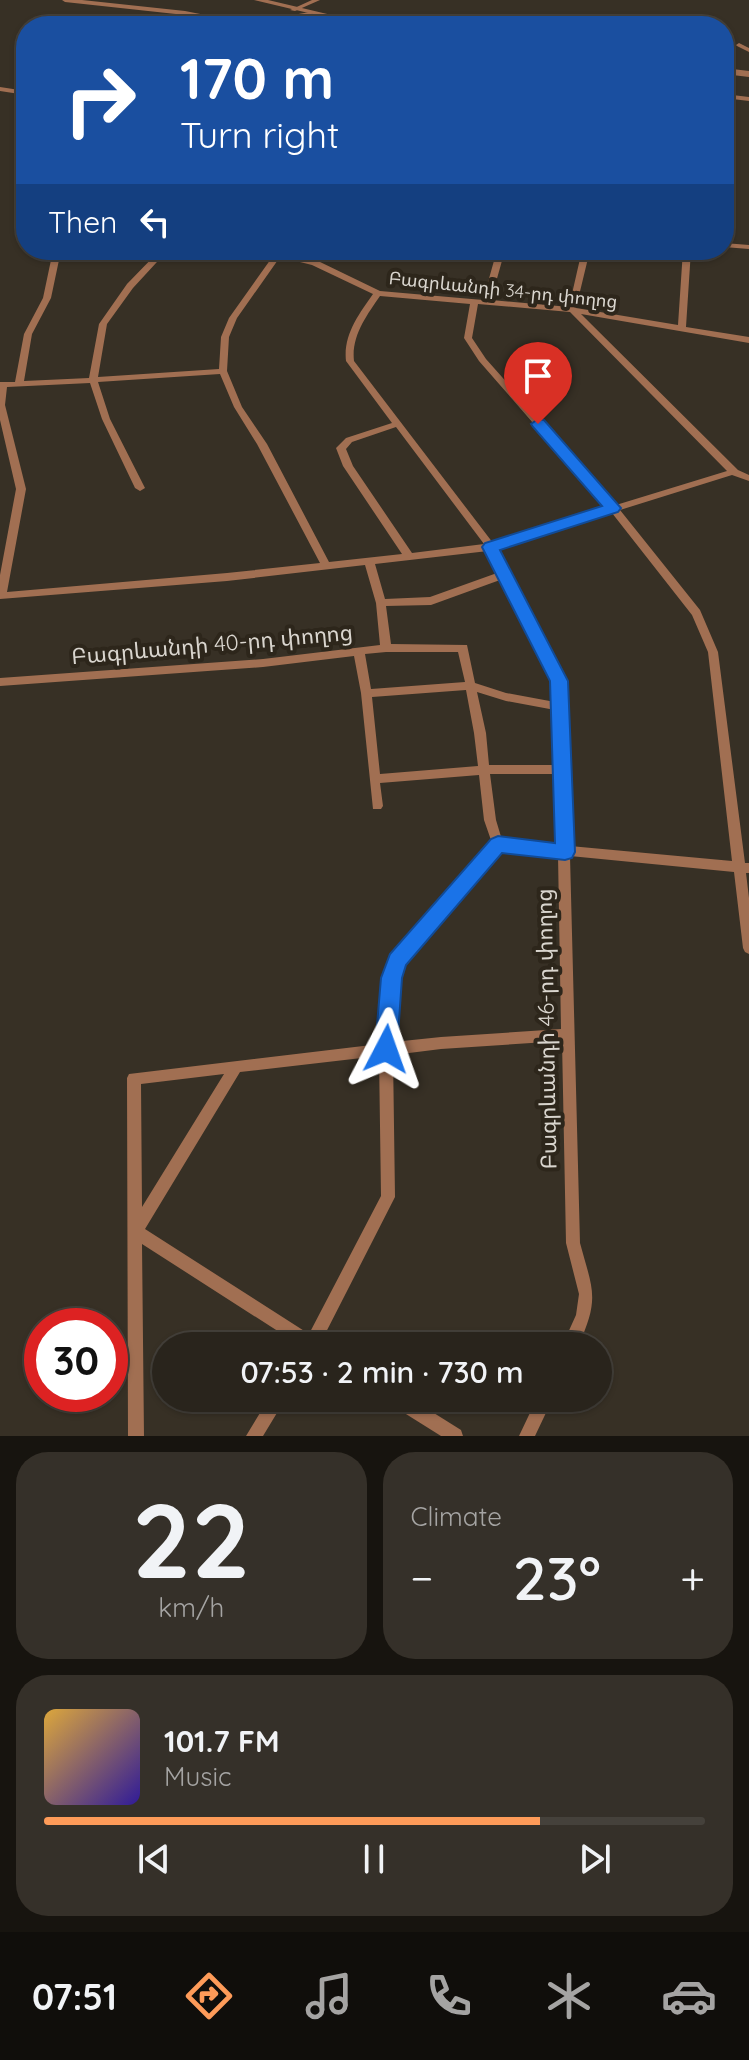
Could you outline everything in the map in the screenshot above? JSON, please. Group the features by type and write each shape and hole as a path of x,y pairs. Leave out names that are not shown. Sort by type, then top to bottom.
{"street":[{"path":"65,0 200,16"},
{"path":"258,0 316,16"},
{"path":"293,10 317,0"},
{"path":"298,16 310,14"},
{"path":"749,40 739,45 749,50"},
{"path":"19,384 28,334 47,298 55,260"},
{"path":"140,488 106,419 93,380 103,324 130,286 155,260"},
{"path":"274,260 233,318 225,337 223,371 238,407 262,444 326,565"},
{"name":"Բագրևանդի 34-րդ փողոց","path":"303,260 378,293 572,310 749,340"},
{"path":"497,260 468,338 483,361 613,508 696,613 713,652 744,867 749,948"},
{"path":"584,260 572,310 749,485"},
{"path":"682,328 686,260"},
{"path":"378,293 360,320 348,355 350,361 491,547 503,575 431,601 381,603"},
{"path":"223,371 2,385 1,405 21,489 1,596 227,577 491,547 733,472 749,478"},
{"path":"397,424 349,440 341,448 348,466 409,556"},
{"name":"Բագրևանդի 40-րդ փողոց","path":"0,682 263,663 386,648 381,603 369,561"},
{"name":"Բագրևանդի 46-րդ փողոց","path":"503,575 559,681 573,1243 588,1298 586,1313 577,1332"},
{"path":"386,648 463,648 472,686 490,820 498,844"},
{"path":"359,651 377,806"},
{"path":"366,693 472,686 506,697 559,707"},
{"path":"375,779 484,770 561,769"},
{"path":"498,844 744,867"},
{"path":"319,1332 388,1197 386,1049 392,978 397,960 498,844"},
{"path":"136,1436 134,1078 386,1049 567,1035"},
{"path":"135,1231 236,1067"},
{"path":"135,1231 292,1332"},
{"path":"254,1436 269,1412"},
{"path":"418,1412 455,1436"},
{"path":"527,1436 538,1412"}],"route":[{"path":"386,1049 392,978 397,960 498,844 565,852 559,681 491,547 613,508 538,424"}]}
